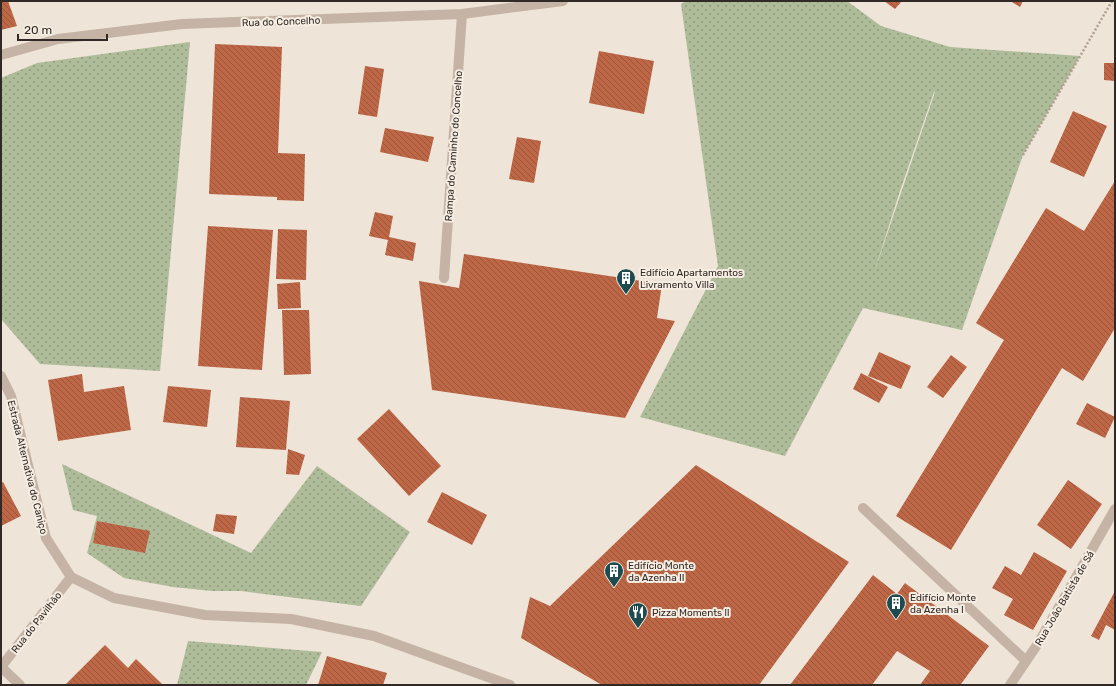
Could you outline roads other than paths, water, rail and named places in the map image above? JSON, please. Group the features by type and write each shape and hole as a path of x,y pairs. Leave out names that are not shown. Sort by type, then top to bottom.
{"street":[{"name":"Rua do Concelho","path":"1,55 58,39 182,24 462,14 563,1"},
{"name":"Rampa do Caminho do Concelho","path":"444,278 462,14"},
{"name":"Estrada Alternativa do Caniço","path":"1,376 11,396 46,538 71,576 114,598 204,615 291,619 374,636 510,685"},
{"path":"863,508 1026,661"},
{"name":"Rua João Batista de Sá","path":"1010,685 1039,642 1115,509"},
{"name":"Rua do Pavilhão","path":"1,667 71,576"},
{"path":"1,667 20,685"}],"place":[{"name":"Edifício Apartamentos Livramento Villa","path":"626,295"},
{"name":"Edifício Monte da Azenha II","path":"614,588"},
{"name":"Edifício Monte da Azenha I","path":"896,620"},
{"name":"Pizza Moments ll","path":"638,629"}]}
